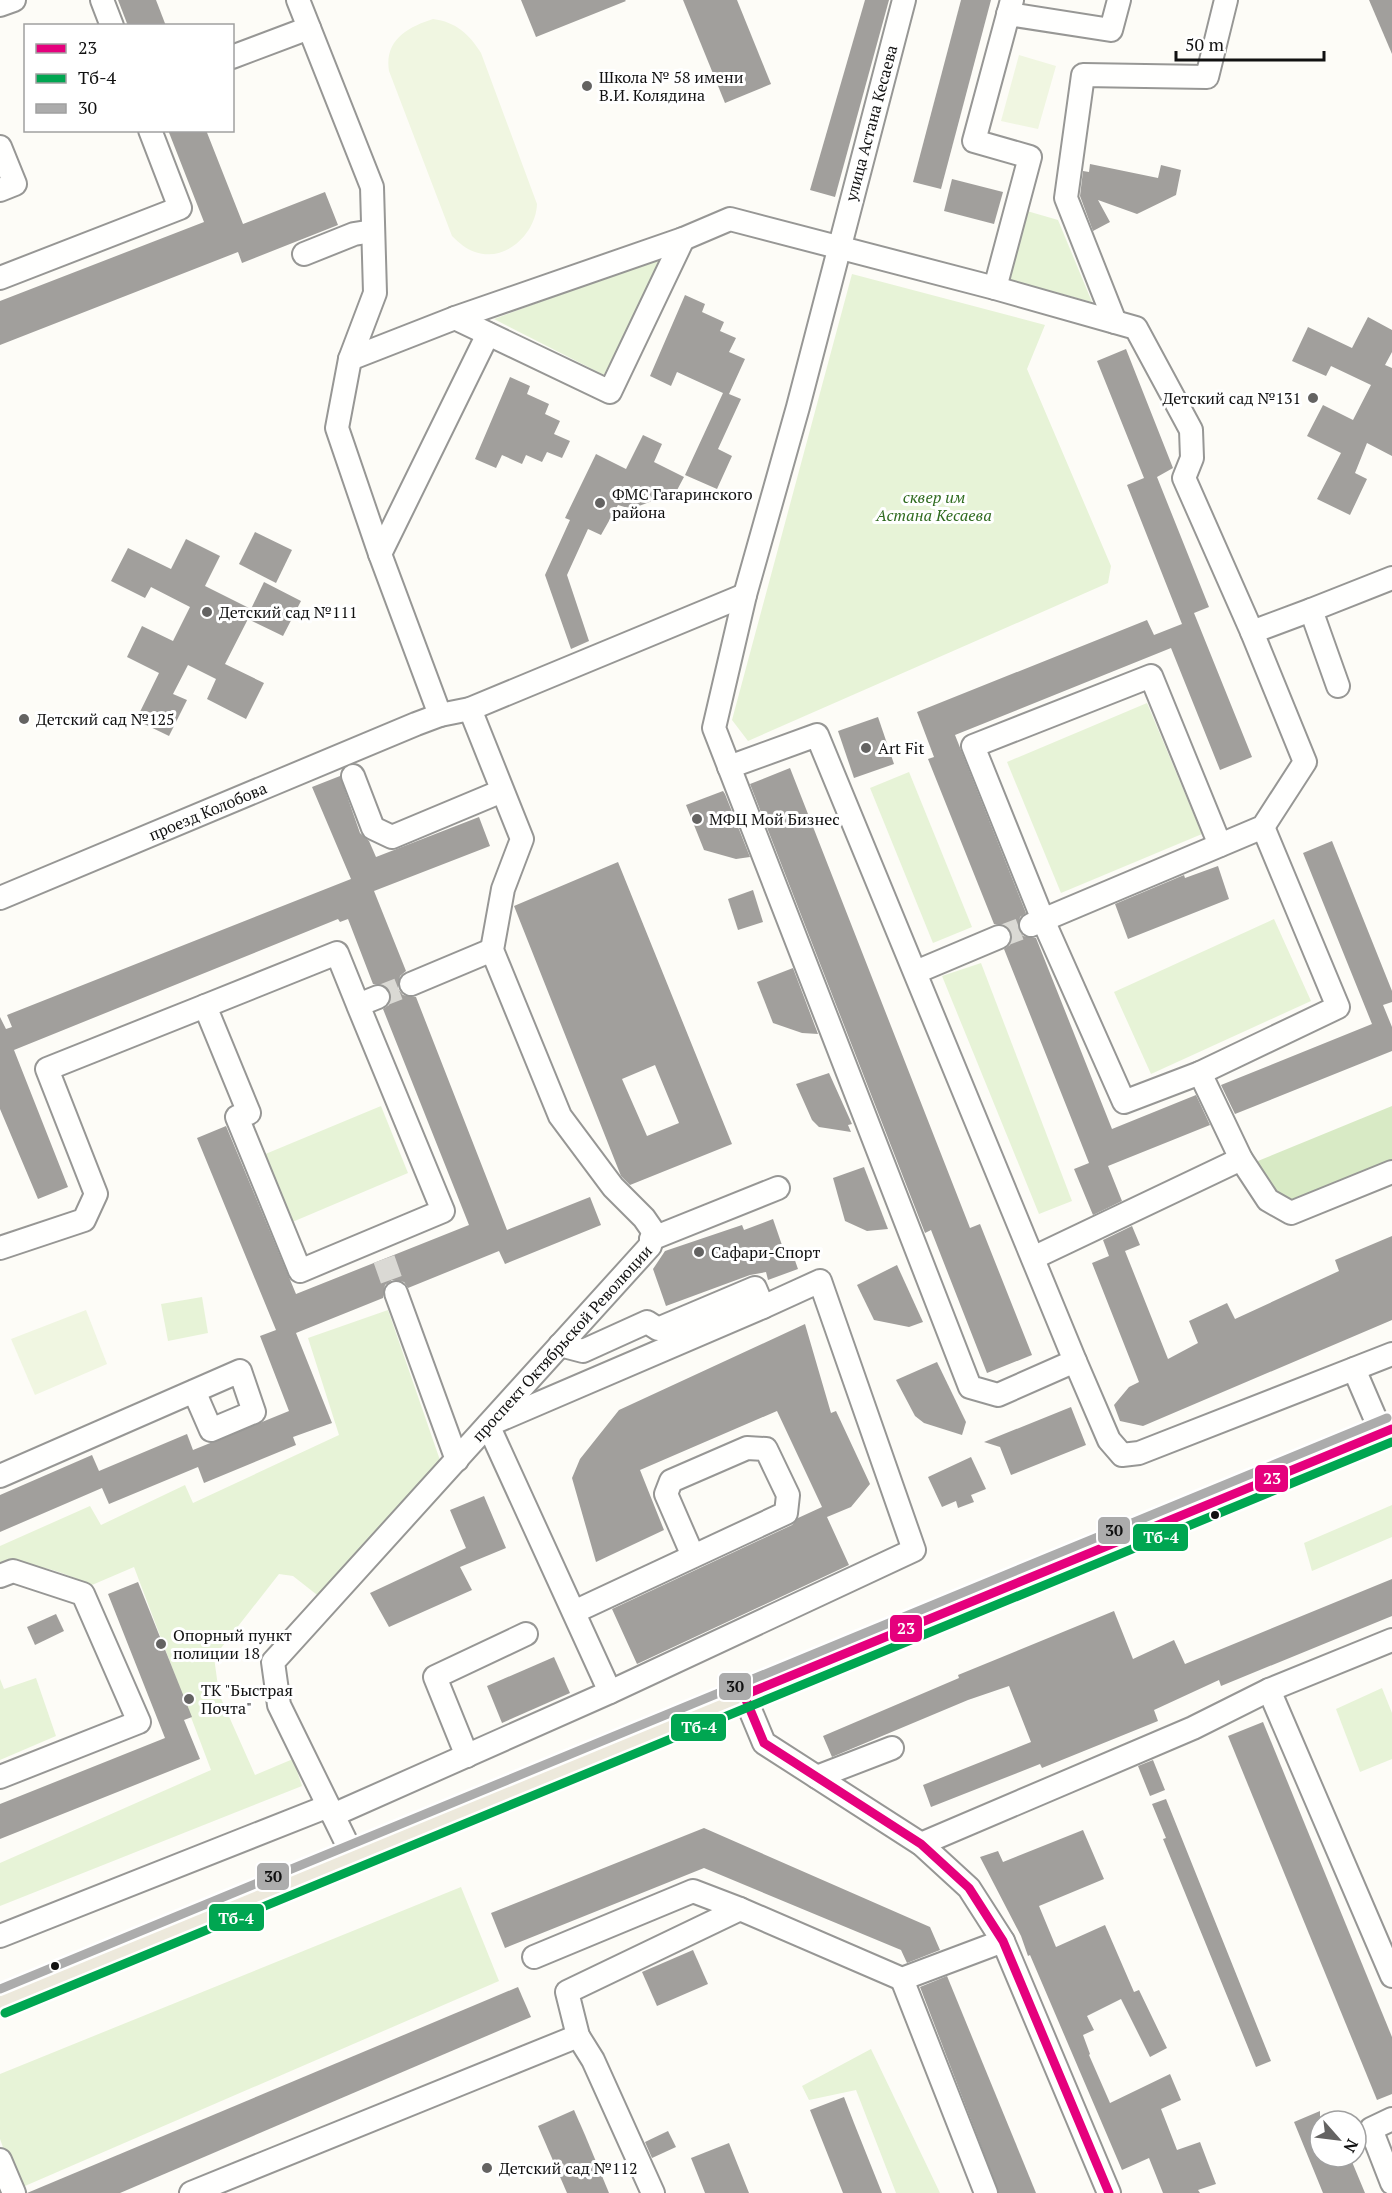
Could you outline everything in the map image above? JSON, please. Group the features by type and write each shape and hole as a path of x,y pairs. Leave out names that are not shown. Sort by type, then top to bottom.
{"main road":[{"path":"0,2002 1387,1432"}],"street":[{"path":"0,5 14,0"},
{"path":"102,0 111,24"},
{"path":"298,0 372,187 375,293 350,359 337,428 380,554 440,715"},
{"name":"улица Астана Кесаева","path":"904,0 798,407 744,595 714,728 970,1387 998,1395 1075,1361"},
{"path":"995,288 1030,157 974,141 1010,7 1111,30 1119,0"},
{"path":"1115,322 1066,198 1083,75 1207,77 1226,0"},
{"path":"234,56 309,28"},
{"path":"0,278 180,208 151,132"},
{"path":"0,147 15,184 0,190"},
{"path":"350,359 455,318 683,239 730,219 995,288 1136,328 1191,430 1192,458 1184,478 1252,632 1305,762 1263,827 1037,922"},
{"path":"304,254 354,234 373,231"},
{"path":"455,318 610,392 683,239"},
{"path":"380,554 488,334"},
{"path":"1252,632 1392,578"},
{"name":"проезд Колобова","path":"0,898 416,724 440,715 470,709 744,595"},
{"path":"1311,610 1338,686"},
{"path":"1220,845 1151,676 973,746 1037,922 1124,1102 1200,1074 1338,1007 1263,827"},
{"path":"411,984 492,950 503,889 522,839 470,709"},
{"path":"729,767 817,735 1075,1361 1110,1440 1122,1455 1139,1453 1392,1354"},
{"path":"353,776 373,828 392,837 502,791"},
{"path":"916,972 999,938"},
{"name":"проспект Октябрьской Революции","path":"329,1811 279,1705 273,1662 650,1246 653,1232 644,1218 613,1187 560,1116 492,950"},
{"path":"0,1248 84,1220 96,1194 47,1069 337,953 368,1001 443,1211 380,1249 300,1271 237,1117 249,1113 205,1006"},
{"path":"1200,1074 1241,1159 1268,1200 1291,1213 1392,1172"},
{"path":"1032,1258 1241,1159"},
{"path":"651,1239 778,1188"},
{"path":"0,1936 467,1756 610,1692 914,1550 820,1281 488,1425 610,1692"},
{"path":"560,1345 583,1351 647,1322 658,1329 755,1288 763,1307"},
{"path":"396,1293 457,1460"},
{"path":"1354,1368 1387,1432"},
{"path":"0,1476 194,1391"},
{"path":"573,1612 786,1513 788,1495 766,1449 747,1448 671,1481 666,1494 693,1556"},
{"path":"0,1575 13,1571 83,1594 139,1722 0,1777"},
{"path":"467,1756 435,1677 526,1634"},
{"path":"921,1844 1193,1728 1269,1689 1392,1640"},
{"path":"1269,1689 1392,1976"},
{"path":"744,1695 764,1743 921,1844 969,1888 1003,1941 1109,2193"},
{"path":"817,1777 892,1748"},
{"path":"329,1811 354,1858"},
{"path":"534,1957 693,1891 902,1979 1003,1941"},
{"path":"653,2193 593,2060 578,2036 567,1992 740,1909"},
{"path":"902,1979 986,2193"},
{"path":"191,2193 578,2036"},
{"path":"1392,2119 1371,2129 1392,2184"},
{"path":"0,2160 8,2191"}],"green space":[{"path":"433,19 449,23 461,30 481,53 537,204 535,215 525,235 508,249 498,253 475,252 463,246 452,236 389,71 388,60 394,43 415,26"},
{"path":"1019,55 1056,66 1038,129 1001,121"},
{"path":"1027,211 1058,220 1092,302 1010,280"},
{"path":"662,257 604,375 494,319"},
{"name":"сквер им Астана Кесаева","path":"852,274 1045,325 1027,369 1111,566 1108,583 748,741 732,720"},
{"path":"1147,703 1202,834 1061,893 1007,762"},
{"path":"909,772 972,927 933,943 870,788"},
{"path":"1274,919 1311,1001 1151,1074 1114,992"},
{"path":"981,963 1072,1201 1039,1214 942,976"},
{"path":"381,1106 408,1173 290,1223 263,1155"},
{"path":"1392,1106 1392,1162 1292,1204 1275,1197 1253,1163"},
{"path":"202,1297 208,1333 168,1341 161,1304"},
{"path":"86,1310 107,1364 35,1395 11,1339"},
{"path":"388,1310 441,1463 321,1598 293,1576 279,1574 214,1657 219,1694 255,1775 293,1759 302,1786 0,1906 0,1863 211,1770 134,1567 92,1585 37,1567 0,1571 0,1546 90,1506 101,1525 185,1485 193,1503 339,1435 308,1338"},
{"path":"1392,1505 1392,1537 1312,1571 1304,1543"},
{"path":"36,1678 56,1736 0,1760 0,1679 4,1689"},
{"path":"1382,1688 1392,1713 1392,1759 1360,1772 1336,1709"},
{"path":"461,1887 499,1981 18,2189 0,2139 0,2074"},
{"path":"871,2049 940,2193 896,2193 856,2090 809,2100 802,2086"}],"building":[{"path":"118,0 156,0 165,24 127,24"},
{"path":"521,0 625,0 626,1 536,37"},
{"path":"683,0 737,0 771,84 725,103"},
{"path":"865,0 889,0 835,197 810,190"},
{"path":"961,0 991,0 941,189 913,182"},
{"path":"1369,0 1392,0 1392,54"},
{"path":"169,132 207,132 243,224 325,192 338,225 242,263 238,252 0,345 0,301 204,222"},
{"path":"1090,164 1158,178 1161,165 1181,170 1176,195 1137,214 1098,200 1110,222 1093,231 1080,196 1083,171 1089,172"},
{"path":"952,179 1003,192 994,224 944,211"},
{"path":"685,295 705,304 702,312 724,322 720,331 736,338 729,352 745,359 729,394 741,399 718,449 732,456 717,489 685,475 723,393 677,372 671,386 650,376"},
{"path":"1368,317 1392,330 1392,352 1385,365 1392,368 1392,456 1367,443 1355,473 1367,479 1350,515 1317,499 1341,453 1307,436 1323,405 1353,420 1371,385 1331,366 1326,376 1292,361 1308,327 1352,348"},
{"path":"1126,349 1173,468 1157,477 1209,607 1194,613 1252,757 1220,770 1171,648 955,735 1026,913 1020,917 1018,930 1023,936 1036,938 1112,1129 1196,1095 1210,1125 1108,1166 1122,1201 1093,1215 1074,1169 1089,1163 1004,949 1010,945 1012,932 1007,926 994,924 928,759 934,757 917,712 1147,620 1154,635 1182,624 1127,485 1144,478 1097,361"},
{"path":"510,377 530,386 527,394 549,404 545,414 560,421 554,434 570,441 562,458 547,452 542,462 526,455 522,464 502,455 496,468 475,459"},
{"path":"643,435 662,444 654,462 684,477 676,492 631,509 618,505 601,535 588,529 567,575 589,641 571,649 545,575 570,520 565,518 596,454 626,469"},
{"path":"255,532 292,550 276,583 239,564"},
{"path":"186,539 220,556 205,586 251,609 264,582 301,601 283,636 248,619 225,664 264,683 246,719 207,699 216,679 188,665 173,694 187,700 169,736 136,720 159,673 127,657 142,626 173,641 190,607 151,587 145,598 111,581 128,548 171,569"},
{"path":"878,717 894,764 854,778 838,731"},
{"path":"790,768 970,1228 980,1224 1032,1355 987,1373 931,1230 925,1233 750,784"},
{"path":"340,776 360,833 369,841 376,857 479,817 490,846 374,891 406,971 400,976 398,989 403,995 416,997 507,1230 590,1197 601,1225 505,1264 499,1251 408,1288 404,1282 392,1280 385,1285 383,1298 296,1333 332,1423 293,1437 296,1445 204,1483 198,1467 109,1504 102,1488 0,1532 0,1495 92,1455 99,1471 187,1434 193,1450 289,1411 260,1336 276,1330 197,1138 226,1126 296,1294 469,1225 383,1009 389,1005 391,993 386,986 373,984 348,919 340,922 338,919 14,1050 68,1187 38,1199 0,1109 0,1017 6,1029 12,1027 7,1015 351,879 312,787"},
{"path":"723,791 750,857 736,859 704,850 686,805"},
{"path":"1332,841 1392,991 1392,1002 1383,1005 1392,1027 1392,1051 1235,1114 1221,1085 1372,1024 1303,853"},
{"path":"618,862 732,1144 630,1185 621,1176 514,906","holes":["655,1065 679,1123 647,1136 622,1079"]},
{"path":"1218,866 1229,899 1128,939 1115,904 1184,875 1185,878"},
{"path":"753,890 763,922 738,930 728,899"},
{"path":"793,968 818,1034 802,1033 773,1023 757,982"},
{"path":"829,1073 852,1124 848,1125 851,1132 819,1127 812,1120 796,1084"},
{"path":"864,1167 888,1229 867,1231 845,1221 833,1178"},
{"path":"773,1219 784,1251 791,1249 798,1269 768,1280 766,1272 750,1275 666,1306 653,1269 665,1251 742,1225 744,1230"},
{"path":"1132,1226 1140,1245 1125,1251 1168,1359 1198,1343 1189,1321 1227,1303 1235,1319 1339,1271 1335,1260 1392,1236 1392,1320 1143,1426 1120,1421 1114,1405 1129,1387 1139,1382 1092,1263 1109,1256 1103,1240"},
{"path":"897,1265 923,1322 909,1327 874,1320 857,1285"},
{"path":"805,1324 831,1413 836,1411 870,1484 851,1507 827,1517 849,1565 637,1664 612,1609 792,1525 798,1518 822,1507 777,1411 640,1470 664,1530 596,1562 572,1478 580,1459 619,1410"},
{"path":"937,1362 966,1422 962,1435 924,1423 915,1416 896,1380"},
{"path":"1071,1407 1086,1445 1011,1475 1000,1447 984,1442"},
{"path":"971,1457 986,1489 971,1495 974,1502 958,1508 956,1501 942,1507 928,1477"},
{"path":"484,1496 506,1548 460,1567 472,1590 389,1627 370,1593 466,1548 450,1510"},
{"path":"1392,1579 1392,1616 1221,1686 1219,1680 1154,1710 1158,1721 1042,1768 1040,1764 931,1807 923,1785 1031,1742 1009,1686 968,1700 832,1757 823,1736 959,1678 958,1675 1114,1611 1133,1659 1174,1640 1185,1664"},
{"path":"138,1582 192,1717 184,1720 200,1759 0,1839 0,1804 165,1738 108,1594"},
{"path":"56,1614 64,1631 35,1645 27,1627"},
{"path":"554,1657 570,1693 502,1723 487,1686"},
{"path":"1263,1722 1392,2037 1392,2094 1377,2100 1228,1736"},
{"path":"1153,1760 1165,1790 1150,1796 1138,1766"},
{"path":"1166,1799 1271,2061 1256,2067 1163,1839 1166,1838 1152,1804"},
{"path":"704,1828 930,1927 940,1950 907,1963 901,1950 704,1868 505,1948 491,1913"},
{"path":"1083,1830 1104,1879 1039,1906 1056,1947 1105,1925 1134,1992 1139,1990 1167,2048 1150,2057 1121,1999 1087,2016 1094,2030 1083,2035 1089,2055 1110,2103 1170,2074 1181,2100 1161,2109 1177,2150 1200,2142 1216,2184 1198,2190 1200,2193 1163,2193 1149,2158 1122,2170 1030,1955 1028,1956 1021,1936 980,1857 998,1851 1003,1862"},
{"path":"693,1950 708,1984 657,2006 642,1972"},
{"path":"947,1976 1036,2193 999,2193 920,1987"},
{"path":"518,1987 531,2017 120,2193 27,2193"},
{"path":"844,2097 882,2193 843,2193 810,2110"},
{"path":"574,2110 609,2193 567,2193 538,2126"},
{"path":"1308,2116 1308,2156 1294,2122"},
{"path":"668,2131 676,2147 652,2158 645,2142"},
{"path":"729,2143 749,2193 705,2193 691,2158"},
{"path":"1313,2169 1355,2169 1365,2193 1323,2193"}],"tunnel":[{"path":"999,937 1031,925"},
{"path":"378,997 411,984"},
{"path":"384,1259 396,1293"}],"transit line":[{"name":"30","path":"0,1989 1387,1418"},
{"name":"23","path":"744,1695 1392,1429"},
{"name":"Тб-4","path":"5,2013 1392,1442"},
{"name":"23","path":"744,1695 764,1743 921,1844 969,1888 1003,1941 1109,2193"}],"place":[{"name":"Школа № 58 имени В.И. Колядина","path":"587,86"},
{"name":"Детский сад №131","path":"1313,398"},
{"name":"ФМС Гагаринского района","path":"600,503"},
{"name":"Детский сад №111","path":"207,612"},
{"name":"Детский сад №125","path":"24,719"},
{"name":"Art Fit","path":"866,748"},
{"name":"МФЦ Мой Бизнес","path":"697,819"},
{"name":"Сафари-Спорт","path":"699,1252"},
{"name":"Опорный пункт полиции 18","path":"161,1644"},
{"name":"ТК \"Быстрая Почта\"","path":"189,1699"},
{"name":"Детский сад №112","path":"487,2168"}]}
